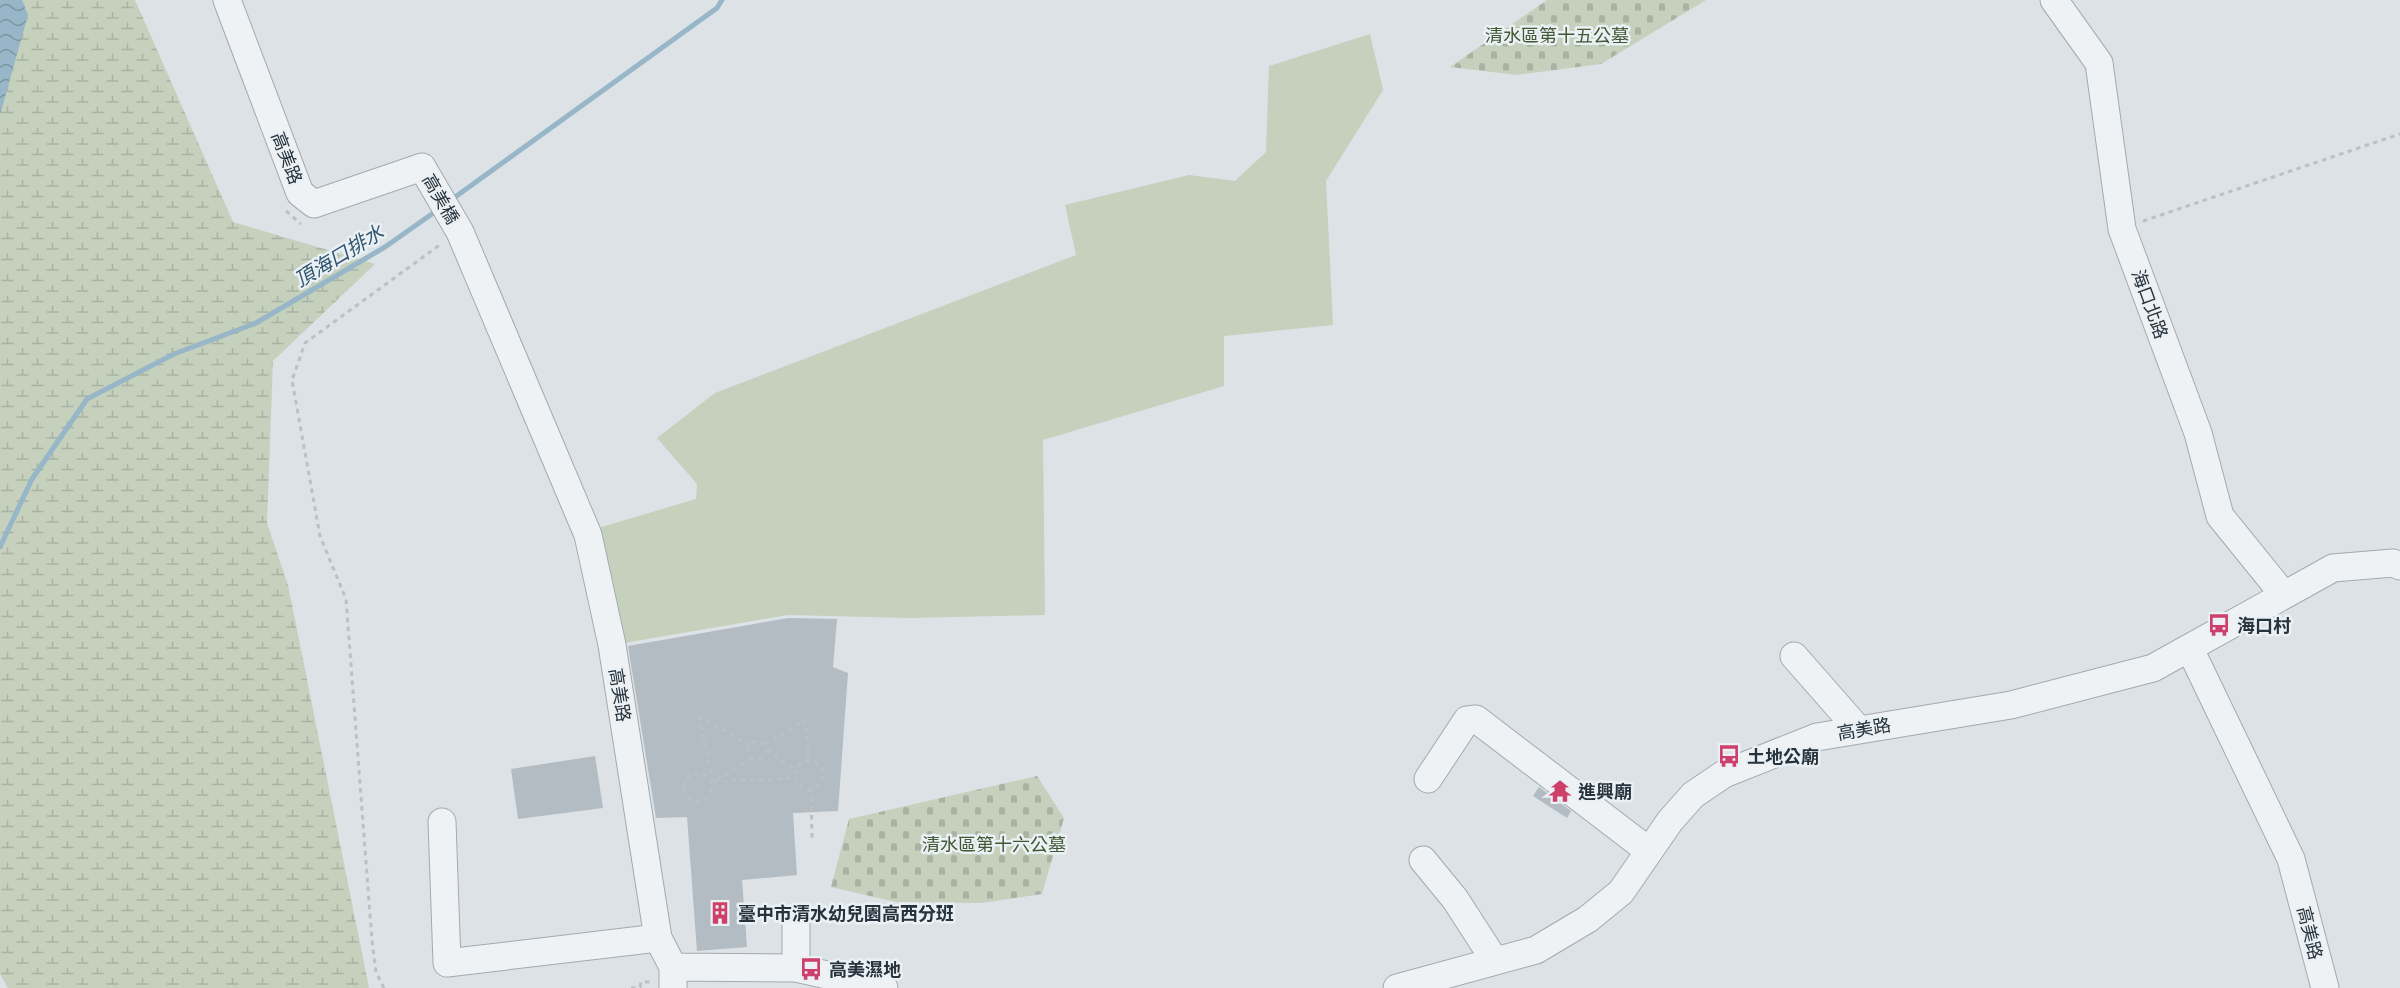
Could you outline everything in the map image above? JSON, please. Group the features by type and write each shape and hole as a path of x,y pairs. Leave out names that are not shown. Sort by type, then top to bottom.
{"street":[{"name":"高美路","path":"227,0 300,193 314,204 422,167"},
{"name":"海口北路","path":"2054,0 2099,63 2122,229 2198,433 2220,516 2284,595"},
{"name":"高美橋","path":"422,167 454,236"},
{"name":"高美路","path":"454,236 588,535 612,645 658,938 673,977 796,968 884,988"},
{"name":"高美路","path":"1397,988 1536,950 1588,919 1621,892 1670,821 1693,795 1724,774 1817,737 2012,705 2152,668 2333,568 2393,563 2400,566"},
{"name":"高美路","path":"2190,649 2291,859 2325,988"},
{"path":"1794,656 1857,729"},
{"path":"1428,778 1467,720 1476,719 1649,851"},
{"path":"442,822 447,963 658,938"},
{"path":"1423,860 1455,899 1495,961"},
{"path":"796,926 796,968"}],"path":[{"path":"2122,229 2400,134"},
{"path":"384,988 376,972 372,941 346,599 320,536 292,380 305,343 454,236"},
{"path":"712,784 708,778 696,773 685,780 684,789 692,800 702,800 709,794 712,784 699,716 749,745"},
{"path":"765,744 805,720 809,761"},
{"path":"749,745 757,740 765,744 767,750 796,771"},
{"path":"749,745 748,750 752,757"},
{"path":"712,784 752,757 763,758 767,750"},
{"path":"809,761 818,764 823,776 819,784 811,788 800,785 795,778 796,771 801,764 809,761"},
{"path":"712,784 795,778"},
{"path":"811,788 813,840"},
{"path":"631,988 640,987 641,982"}],"green space":[{"path":"0,0 135,0 233,222 375,264 273,361 267,523 288,585 369,988 8,988 0,974"},
{"name":"清水區第十五公墓","path":"1547,0 1706,0 1601,64 1517,75 1450,67"},
{"path":"1370,34 1383,90 1326,181 1333,325 1224,336 1224,386 1043,440 1045,615 910,618 788,615 624,643 595,529 696,499 697,484 657,438 715,393 1076,255 1065,205 1189,175 1235,181 1266,152 1269,66"},
{"name":"清水區第十六公墓","path":"1037,776 1064,818 1042,894 981,903 896,902 831,887 849,819"}],"water":[{"path":"0,0 22,0 28,15 0,115"}],"building":[{"path":"788,618 837,619 833,667 848,673 838,811 793,813 797,875 742,880 747,947 697,951 687,817 656,818 628,646"},
{"path":"595,756 603,808 518,819 511,769"},
{"path":"1539,787 1571,811 1567,818 1533,796"}],"waterway":[{"name":"頂海口排水","path":"451,200 717,8 722,0"},
{"name":"頂海口排水","path":"0,547 32,479 87,399 174,354 256,323 385,247 439,209"}],"place":[{"name":"海口村","path":"2219,625"},
{"name":"土地公廟","path":"1729,756"},
{"name":"進興廟","path":"1560,791"},
{"name":"臺中市清水幼兒園高西分班","path":"720,913"},
{"name":"高美濕地","path":"811,969"}]}
